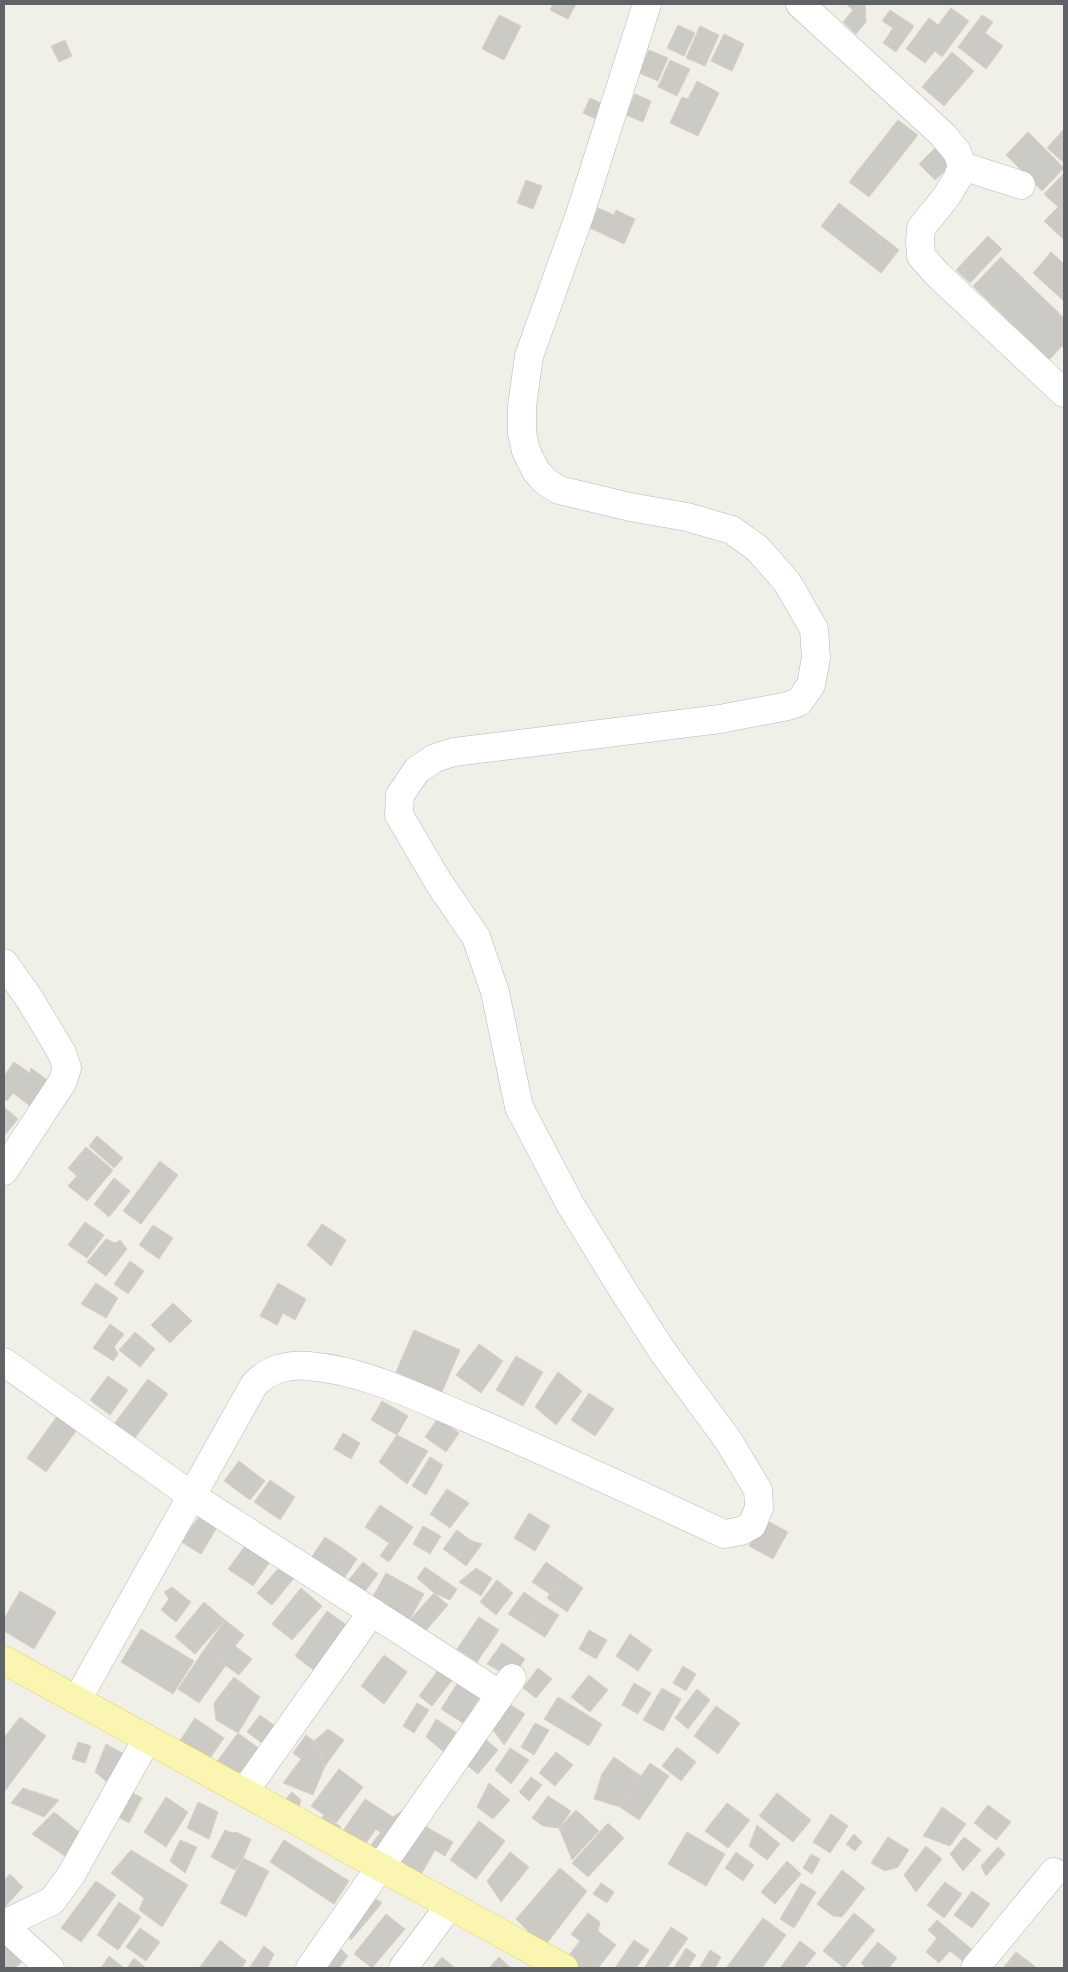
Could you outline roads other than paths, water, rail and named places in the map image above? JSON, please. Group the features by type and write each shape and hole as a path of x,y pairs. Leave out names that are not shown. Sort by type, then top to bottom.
{"main road":[{"path":"4,1660 564,1968"}],"street":[{"path":"77,1700 254,1385 260,1378 288,1367 310,1366 348,1373 388,1385 581,1467 724,1534 741,1531 752,1525 759,1508 758,1490 733,1448 663,1352 621,1287 570,1204 519,1107 495,992 476,937 439,882 399,815 400,795 417,770 435,758 454,752 622,732 788,706 800,702 811,686 816,658 814,629 787,582 758,549 732,530 687,517 630,507 559,490 546,482 536,471 526,451 522,433 522,406 529,356 580,214 647,4"},
{"path":"800,4 943,135 957,152 962,166 957,179 946,197 921,228 921,256 937,274 1064,393"},
{"path":"962,166 1021,185"},
{"path":"4,963 29,998 58,1045 66,1061 67,1068 63,1081 4,1171"},
{"path":"4,1362 192,1496 372,1612 505,1686 417,1816 310,1968"},
{"path":"244,1792 372,1612"},
{"path":"50,1968 4,1925 52,1901 71,1876 147,1738"},
{"path":"975,1968 1054,1872"},
{"path":"403,1968 450,1906"}]}
